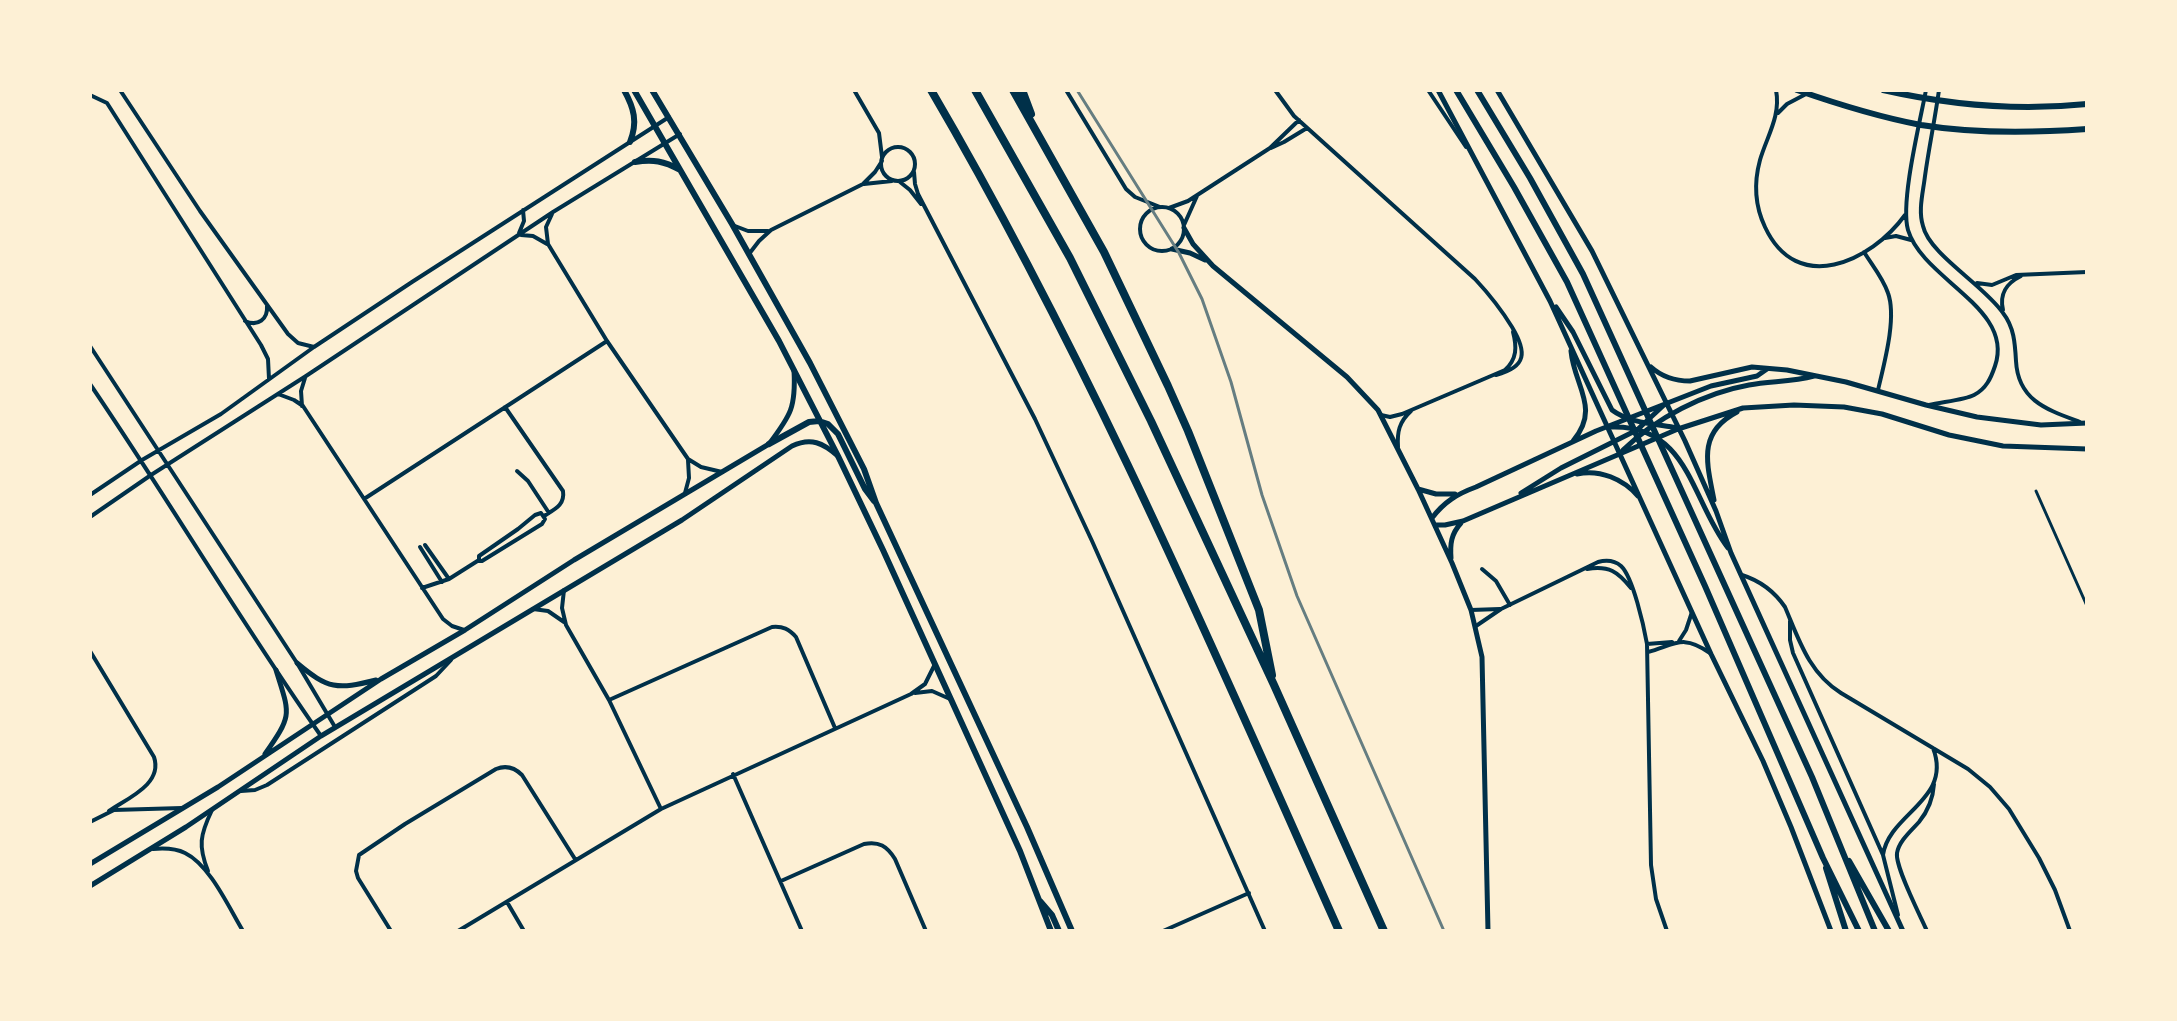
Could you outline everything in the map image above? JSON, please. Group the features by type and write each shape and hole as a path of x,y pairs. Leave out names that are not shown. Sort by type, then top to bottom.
{"highway":[{"path":"931,90 1018,244 1116,439 1339,931"},
{"path":"975,90 1081,279 1151,421 1274,685 1384,931"},
{"path":"1013,90 1126,297 1188,431 1259,610 1274,685"},
{"path":"1022,90 1039,135"}],"main road":[{"path":"624,90 632,104 634,114 634,131 630,142"},
{"path":"634,90 794,368 838,456 1020,851 1052,931"},
{"path":"652,90 749,254 818,378 864,469 876,503 1023,818 1072,931"},
{"path":"1456,90 1567,282 1705,586 1823,858 1859,931"},
{"path":"1478,90 1583,274 1812,777 1875,931"},
{"path":"1797,90 1861,111 1933,126 1989,132 2087,129"},
{"path":"1883,90 1925,99 2018,106 2087,104"},
{"path":"635,162 661,161 682,172"},
{"path":"769,444 804,424 819,421 832,427 838,434 865,489 876,503"},
{"path":"1842,850 1889,931"},
{"path":"1823,858 1846,931"},
{"path":"1037,898 1052,915 1059,931"}],"street":[{"path":"120,90 200,211 267,306 295,341 314,347"},
{"path":"854,90 879,133 884,174 910,190 926,209"},
{"path":"1066,90 1126,189 1135,197 1176,212 1192,244 1214,266 1347,377 1381,415 1419,489 1452,563 1476,626 1484,680 1488,931"},
{"path":"1275,90 1307,128 1475,279 1499,307 1512,328 1516,342 1516,354 1510,366 1496,375 1414,409 1395,416 1381,415"},
{"path":"1428,90 1477,161"},
{"path":"1438,90 1550,301 1777,794 1831,931"},
{"path":"1497,90 1592,251 1672,414 1716,511 1731,552 1903,931"},
{"path":"1776,90 1777,114 1760,159 1756,177 1757,203 1771,238 1786,254 1815,266 1841,264 1864,252 1881,239 1906,214"},
{"path":"1926,90 1906,214 1911,240 1926,261 1984,314 1990,322 1997,341 1998,353 1988,383 1980,391 1966,398 1926,405"},
{"path":"1939,90 1921,203 1923,229 1938,250 2004,313"},
{"path":"1777,114 1787,104 1807,94"},
{"path":"90,95 106,104 265,351 268,359 269,379"},
{"path":"90,495 141,460 221,414 314,347 669,116"},
{"path":"1270,148 1299,120"},
{"path":"1168,208 1188,201 1270,148 1307,128"},
{"path":"90,517 150,475 306,376 553,212 680,134"},
{"path":"749,254 771,230 863,184 875,172 882,159 892,148 906,148 915,158 915,188 1035,419 1265,931"},
{"path":"863,184 897,181 908,178 914,171"},
{"path":"1160,207 1146,214 1142,220 1141,236 1150,248 1164,251 1172,249 1181,241 1184,227 1199,193"},
{"path":"517,236 523,226 523,210"},
{"path":"553,212 546,228 548,244 607,341 688,459 700,467 723,472"},
{"path":"732,224 754,232 771,230"},
{"path":"517,236 533,236 548,244"},
{"path":"1881,239 1896,236 1911,240"},
{"path":"1172,249 1198,256 1214,266"},
{"path":"1864,252 1885,286 1890,302 1890,320 1878,390"},
{"path":"1975,283 1992,285 2011,276 2087,272"},
{"path":"2022,275 2005,287 2001,299 2013,334 2020,381 2032,398 2052,413 2085,423"},
{"path":"1550,301 1573,332 1612,410 1629,419 1678,429"},
{"path":"245,321 250,323 261,321 265,317 267,306"},
{"path":"364,499 607,341"},
{"path":"90,346 166,466 297,663 335,727"},
{"path":"1571,347 1573,366 1586,407 1583,425 1572,442"},
{"path":"1647,364 1665,377 1681,381 1752,367 1787,370 1878,390 1926,405 1977,417 2022,424 2085,423"},
{"path":"90,864 262,758 381,679 465,630 574,560 769,444 793,407 794,368"},
{"path":"1432,518 1438,509 1459,493 1572,442 1666,403 1726,381 1757,376 1767,369"},
{"path":"303,406 301,391 306,376"},
{"path":"1620,453 1645,432 1672,414 1704,399 1748,385 1793,382 1815,376"},
{"path":"90,384 321,736"},
{"path":"278,394 303,406 447,623 465,630"},
{"path":"1510,501 1553,472 1637,430 1666,403"},
{"path":"1434,525 1463,521 1657,437 1729,411 1749,407 1794,405 1844,407 1882,414 1979,442 2028,448 2087,448"},
{"path":"505,406 563,491 560,505 544,516"},
{"path":"1716,511 1707,465 1708,443 1716,429 1728,418 1749,407"},
{"path":"1398,448 1398,429 1405,417 1414,409"},
{"path":"1608,427 1645,432 1657,437 1671,448 1683,464 1717,532 1731,552"},
{"path":"90,886 212,810 335,727 682,520 792,446 800,442 819,443 838,456"},
{"path":"683,496 689,478 688,459"},
{"path":"518,471 528,480 549,513"},
{"path":"1567,477 1590,473 1613,477 1634,492 1644,505"},
{"path":"1419,489 1436,494 1459,493"},
{"path":"2036,491 2087,606"},
{"path":"479,560 479,556 537,513 544,516"},
{"path":"422,588 449,579 479,560 482,561 542,524 544,516"},
{"path":"1452,563 1451,540 1455,529 1463,521"},
{"path":"425,545 449,579"},
{"path":"420,548 442,582"},
{"path":"1476,626 1501,609 1604,560 1616,562 1625,570 1633,591 1648,652 1652,865 1656,899 1667,931"},
{"path":"1583,570 1599,567 1610,568 1619,574 1633,591"},
{"path":"1482,568 1496,581 1510,605"},
{"path":"1742,575 1760,582 1773,592 1785,607 1810,664 1824,681 1979,778 2009,809 2048,874 2070,931"},
{"path":"564,590 562,608 566,625 609,700 660,808"},
{"path":"532,609 548,611 566,625"},
{"path":"1471,610 1501,609"},
{"path":"1679,641 1686,630 1692,611"},
{"path":"1790,618 1790,640 1793,653 1883,855 1900,924"},
{"path":"609,700 771,627 779,626 786,628 796,637 835,728"},
{"path":"1647,644 1679,641 1699,646 1711,654"},
{"path":"1648,652 1673,642"},
{"path":"90,651 154,757 156,771 150,783 90,822"},
{"path":"237,792 255,790 267,785 436,676 454,656"},
{"path":"297,663 319,681 338,687 348,687 381,679"},
{"path":"458,931 660,808 911,694 925,684 935,663"},
{"path":"262,758 282,730 286,717 285,697 276,670"},
{"path":"911,694 932,691 950,699"},
{"path":"1927,931 1899,868 1897,852 1926,813 1932,798 1937,763 1933,748"},
{"path":"391,931 358,878 356,871 359,855 496,769 512,768 522,775 575,859"},
{"path":"733,774 802,931"},
{"path":"1883,855 1889,838 1923,800 1935,779"},
{"path":"109,811 183,808"},
{"path":"209,875 201,852 201,839 212,810"},
{"path":"781,881 864,844 873,842 882,844 895,859 926,931"},
{"path":"151,849 172,849 196,860 209,875 243,931"},
{"path":"1163,931 1249,893"},
{"path":"507,902 524,931"}],"railway":[{"path":"1077,90 1179,253 1202,299 1231,382 1262,495 1297,596 1444,931"}]}
